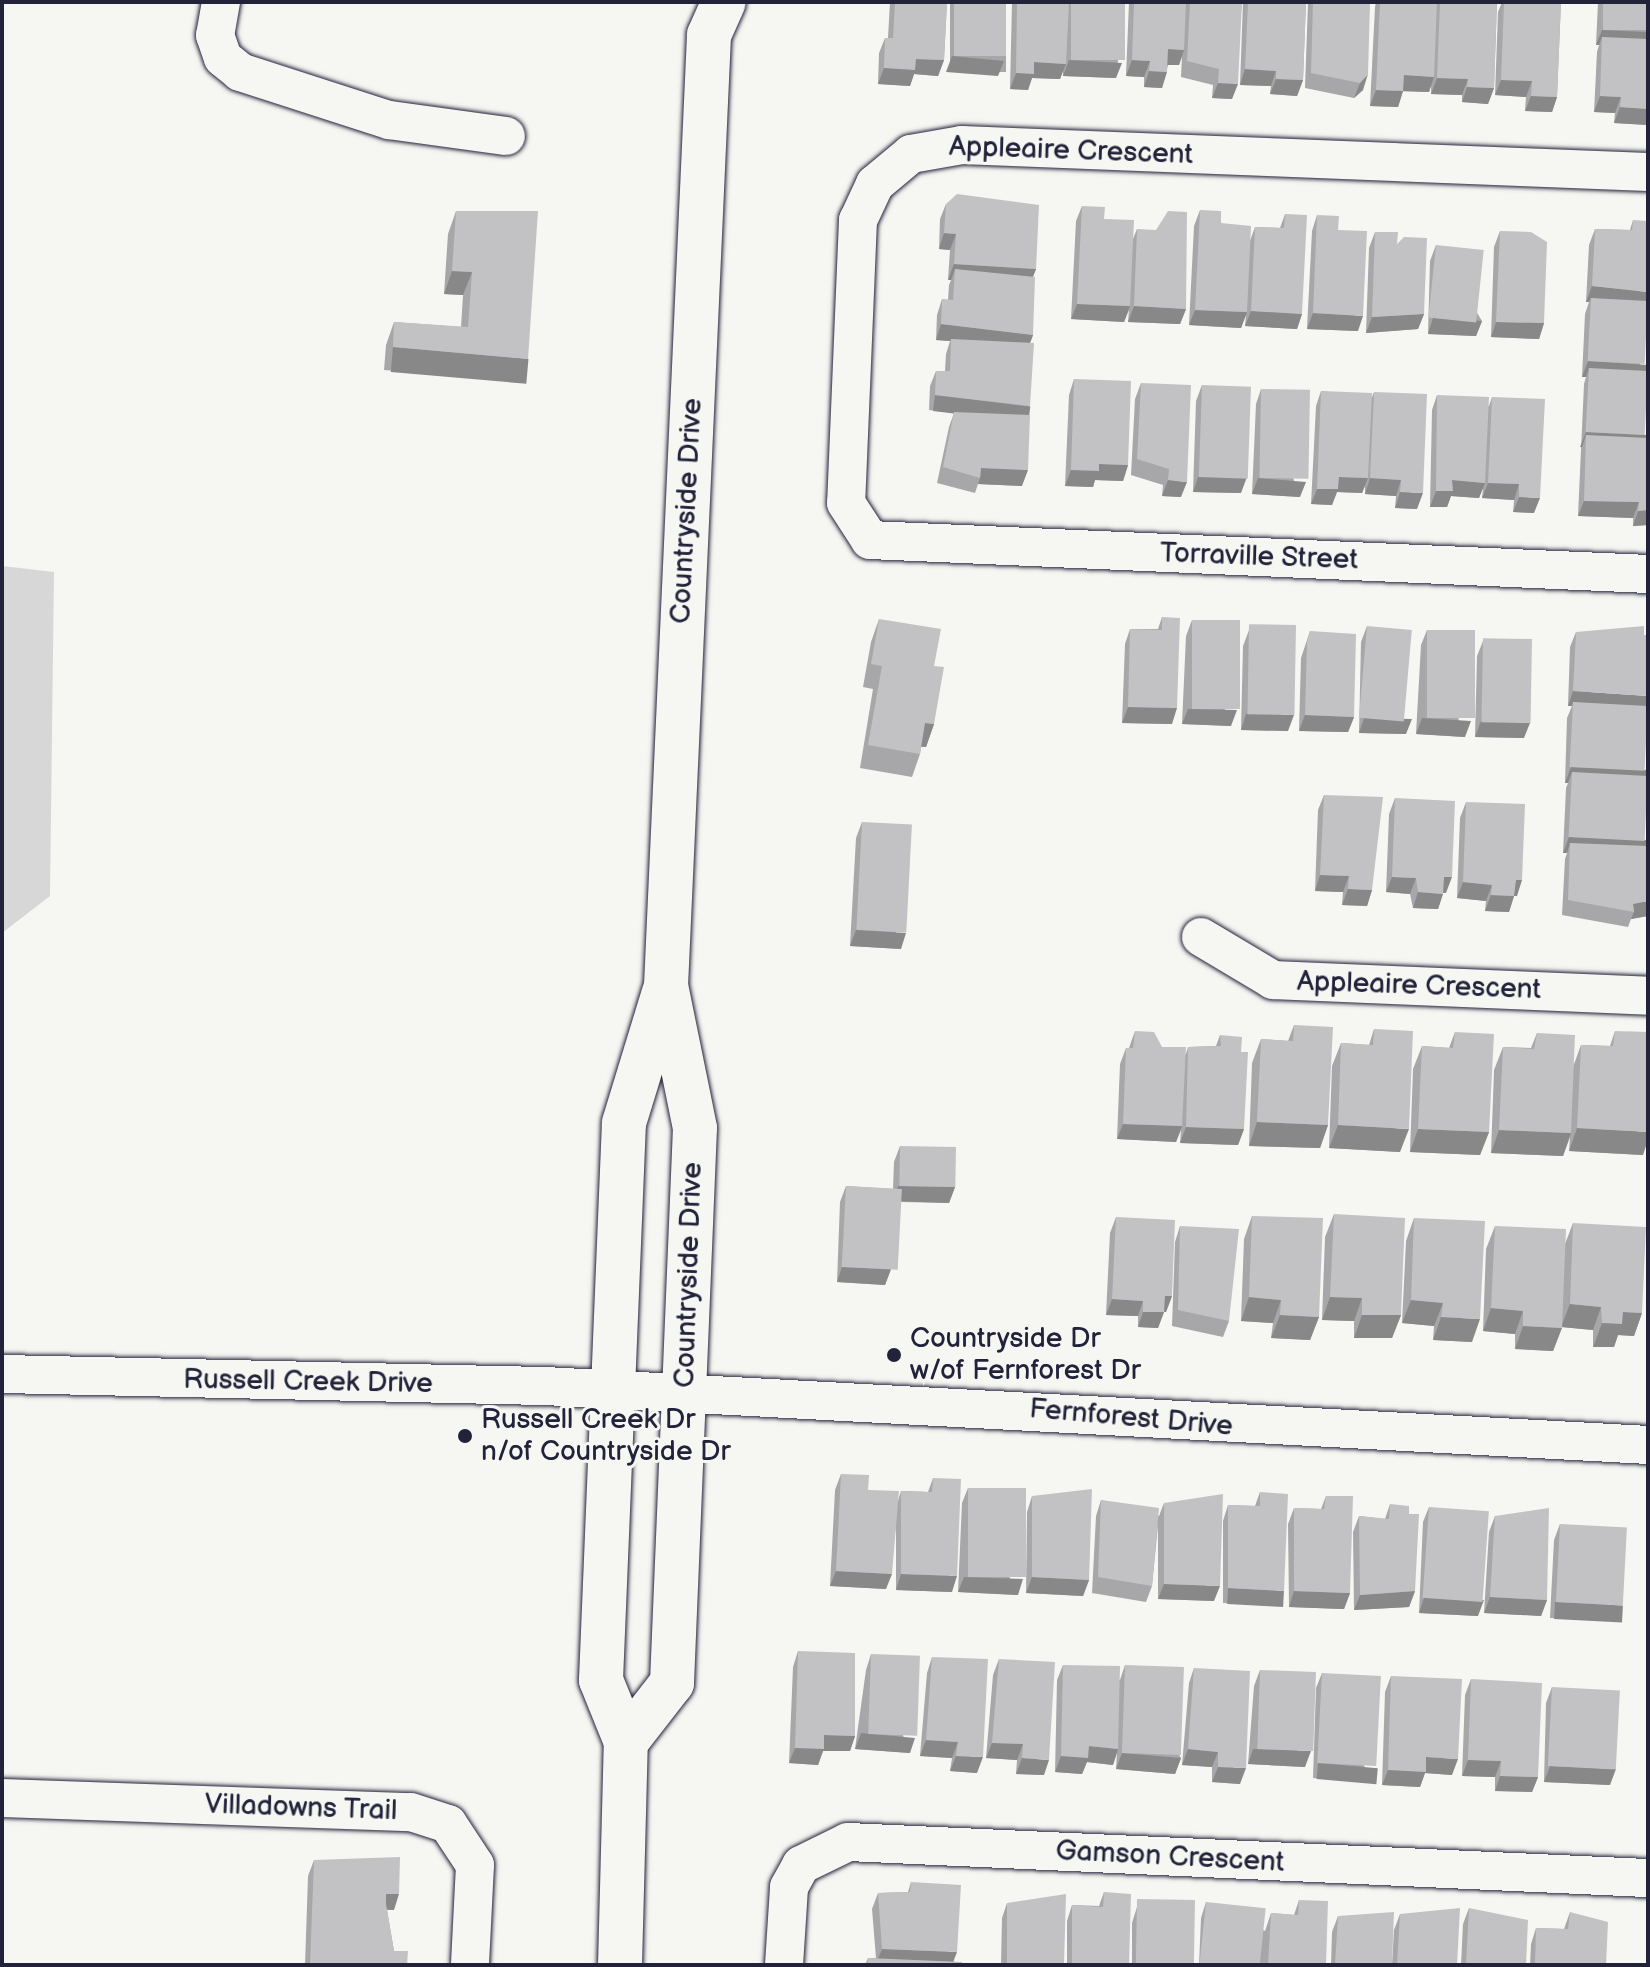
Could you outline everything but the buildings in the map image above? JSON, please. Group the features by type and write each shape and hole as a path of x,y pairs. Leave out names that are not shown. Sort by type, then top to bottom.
{"main road":[{"name":"Countryside Drive","path":"626,1742 672,1683 695,1128 666,986 709,13"},
{"name":"Countryside Drive","path":"620,1965 626,1742 601,1680 624,1123 666,986"}],"street":[{"path":"221,2 215,35 223,58 240,72 389,120 506,136"},
{"name":"Appleaire Crescent","path":"870,540 852,524 846,503 858,220 875,184 911,154 962,145 1648,172"},
{"name":"Torraville Street","path":"870,540 1648,574"},
{"name":"Appleaire Crescent","path":"1201,937 1273,980 1648,996"},
{"name":"Russell Creek Drive","path":"2,1374 613,1390"},
{"name":"Fernforest Drive","path":"613,1390 1648,1445"},
{"name":"Villadowns Trail","path":"2,1798 411,1812 448,1824 475,1865 470,1965"},
{"name":"Gamson Crescent","path":"784,1965 789,1887 801,1865 848,1842 1648,1878"}],"shaded area":[{"path":"2,566 54,572 50,896 2,933"}],"place":[{"name":"Countryside Dr w/of Fernforest Dr","path":"894,1355"},
{"name":"Russell Creek Dr n/of Countryside Dr","path":"465,1436"}]}
